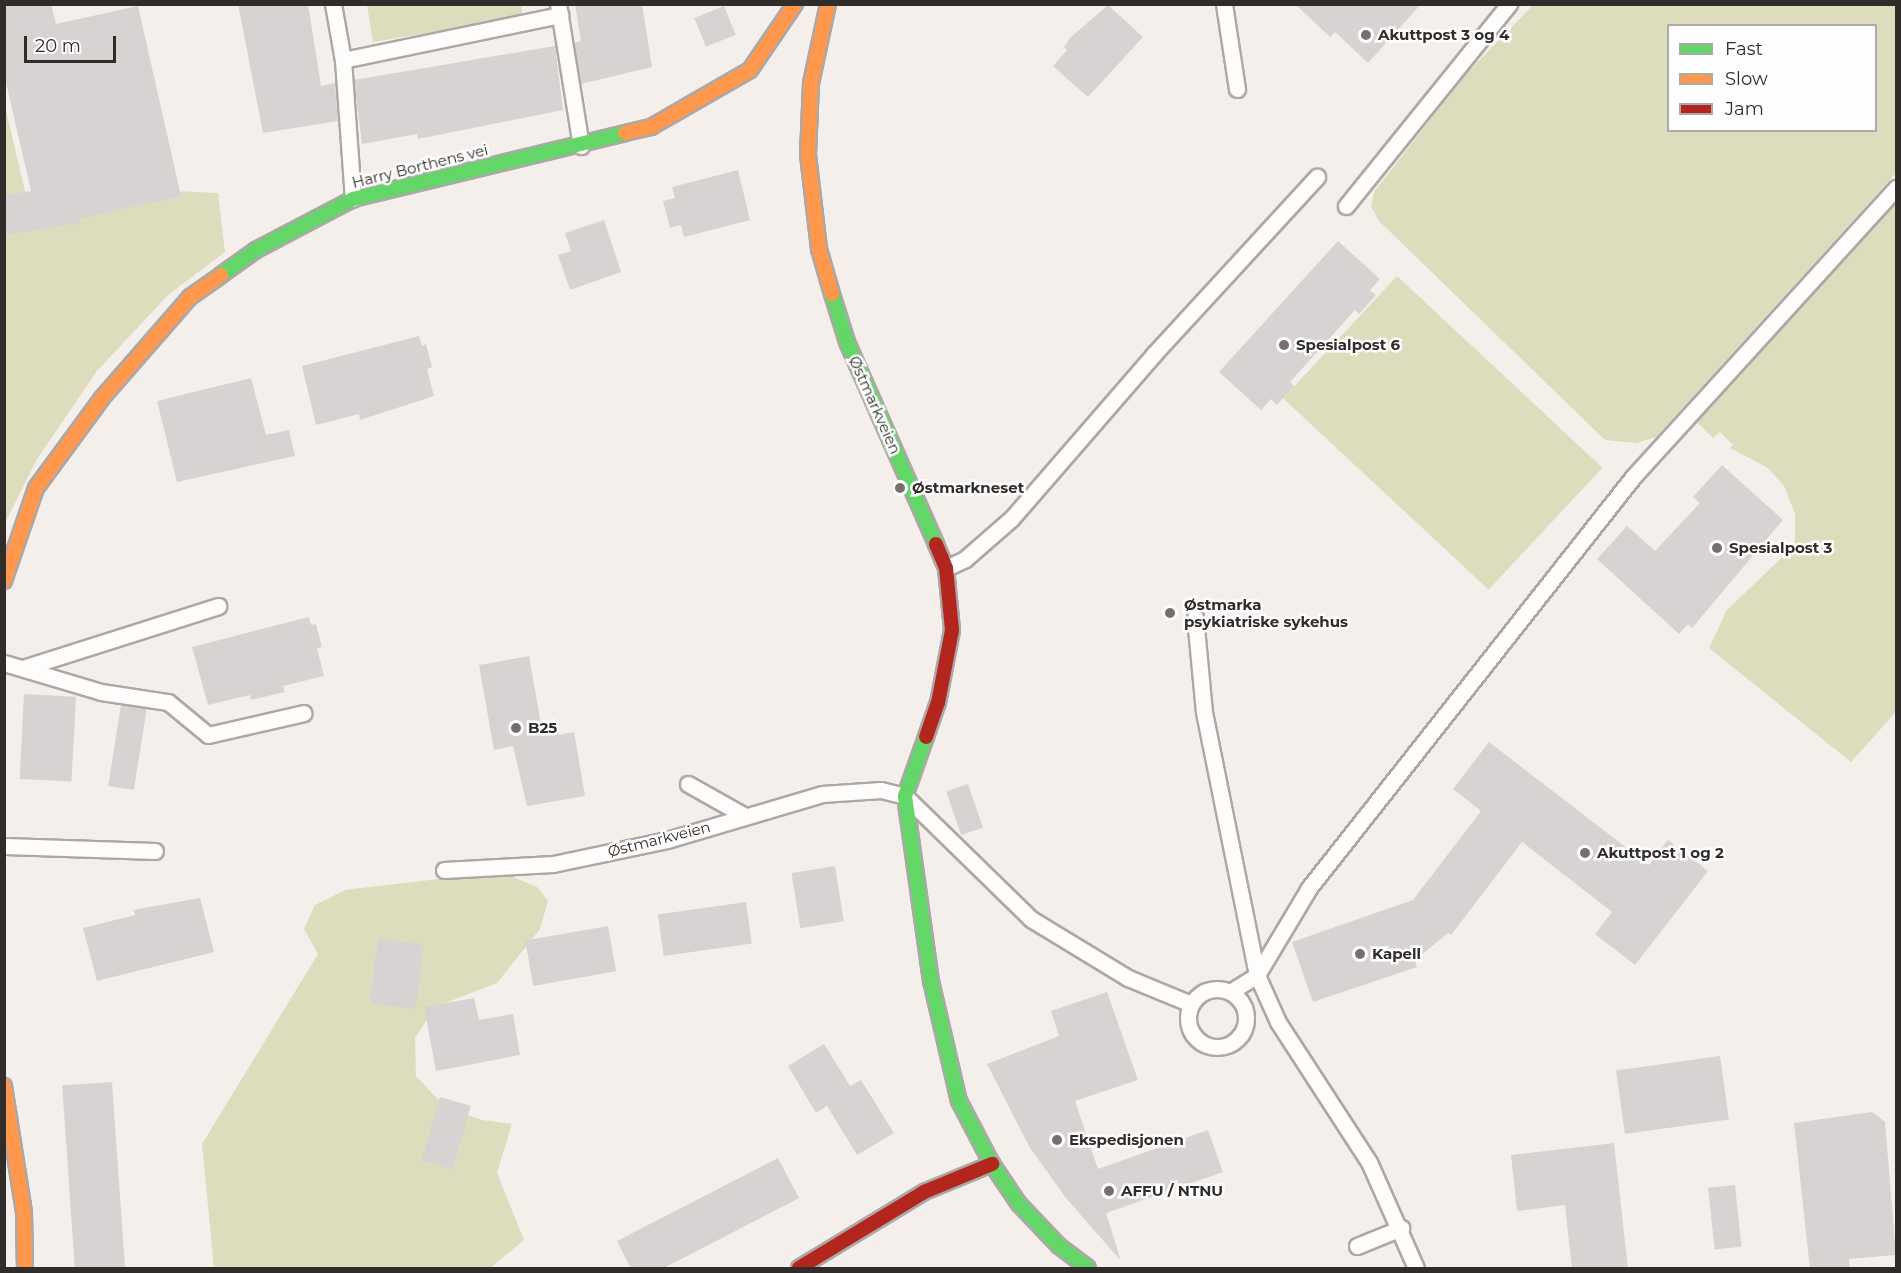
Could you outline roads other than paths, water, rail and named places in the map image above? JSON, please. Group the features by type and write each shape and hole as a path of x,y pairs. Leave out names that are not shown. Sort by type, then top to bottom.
{"street":[{"name":"Harry Borthens vei","path":"4,581 36,488 102,398 190,297 256,250 352,199 581,146 651,127 750,70 795,4"},
{"name":"Østmarkveien","path":"828,4 811,83 808,155 819,249 848,342 946,568 952,630 938,703 905,796 931,981 959,1101 992,1164 1019,1204 1059,1246 1088,1269"},
{"path":"4,1086 24,1212 25,1269"},
{"path":"799,1269 924,1192 992,1164"}],"lane":[{"path":"333,4 343,60 352,199"},
{"path":"1224,4 1237,89"},
{"path":"1346,206 1509,4"},
{"path":"343,60 559,10 581,146"},
{"path":"946,568 965,560 1012,518 1317,177"},
{"path":"1230,992 1244,1006 1246,1015 1242,1034 1226,1046 1206,1046 1192,1033 1188,1014 1191,1004 1210,990 1230,992 1257,975 1309,888 1633,477 1896,188"},
{"path":"23,669 218,606"},
{"path":"1195,618 1204,712 1257,975 1278,1022 1369,1162 1401,1228 1416,1269"},
{"path":"4,663 101,692 168,702 208,735 304,713"},
{"path":"688,784 745,816"},
{"name":"Østmarkveien","path":"444,870 553,864 667,840 822,794 881,790 905,796"},
{"path":"905,796 1031,919 1128,978 1191,1004"},
{"path":"4,846 155,850"},
{"path":"1357,1246 1401,1228"}],"place":[{"name":"Akuttpost 3 og 4","path":"1366,35"},
{"name":"Spesialpost 6","path":"1284,345"},
{"name":"Østmarkneset","path":"900,488"},
{"name":"Spesialpost 3","path":"1717,548"},
{"name":"Østmarka psykiatriske sykehus","path":"1170,613"},
{"name":"B25","path":"516,728"},
{"name":"Akuttpost 1 og 2","path":"1585,853"},
{"name":"Kapell","path":"1360,954"},
{"name":"Ekspedisjonen","path":"1057,1140"},
{"name":"AFFU / NTNU","path":"1109,1191"}]}
